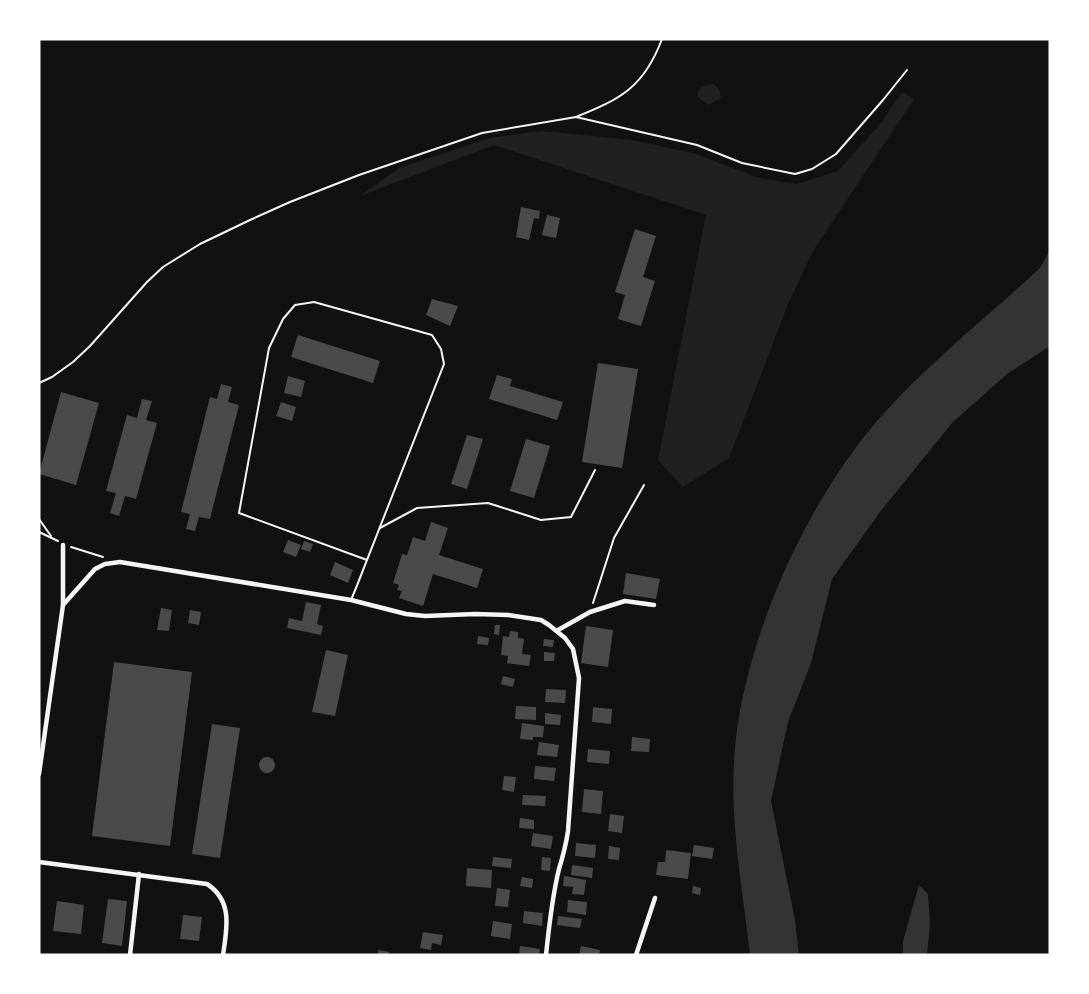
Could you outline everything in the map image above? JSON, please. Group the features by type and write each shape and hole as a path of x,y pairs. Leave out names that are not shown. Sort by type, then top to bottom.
{"street":[{"path":"39,774 63,604 63,545"},
{"path":"63,604 95,569 105,564 120,562 351,600 406,614 527,617 541,620 558,630 573,649 577,663 578,714 565,851 559,869 549,923 546,955"},
{"path":"558,630 590,612 625,601 654,605"},
{"path":"39,862 207,884 216,890 224,902 228,920 223,955"},
{"path":"130,955 140,874"},
{"path":"636,955 655,898"}],"lane":[{"path":"351,600 368,560 444,364 441,349 432,335 314,302 295,305 283,319 269,348 239,513 368,560"},
{"path":"380,528 417,508 488,503 541,520 571,517 595,470"}],"path":[{"path":"39,383 66,367 90,346 163,267 200,244 290,202 446,145 482,133 576,117 604,105 629,91 646,70 662,39"},
{"path":"576,117 697,145 742,162 795,174 812,169 836,154 884,100 907,70"},
{"path":"590,612 614,538 644,485"},
{"path":"39,519 52,537"},
{"path":"39,532 63,545 120,562"}],"shaded area":[{"path":"714,84 721,98 708,105 698,97 698,90 705,85"},
{"path":"902,92 914,99 813,251 788,304 729,458 683,487 658,460 706,215 494,145 360,196 399,168 490,138 542,131 631,140 693,153 762,179 797,184 838,171 882,122"},
{"path":"1050,250 1050,346 1007,374 952,423 880,512 832,579 811,663 788,722 771,801 795,920 799,955 750,955 735,834 734,761 739,717 749,670 782,576 804,530 829,487 884,413 941,356 1040,268"},
{"path":"919,885 928,894 930,924 927,955 903,955 903,941"}],"building":[{"path":"521,207 540,211 539,219 534,218 529,240 516,237"},
{"path":"547,215 560,218 556,238 542,235"},
{"path":"635,229 656,236 643,277 655,281 641,326 618,319 625,295 615,292"},
{"path":"432,299 458,306 450,326 426,315"},
{"path":"298,335 380,361 373,383 291,357"},
{"path":"598,363 638,369 622,468 582,462"},
{"path":"497,375 512,379 510,386 563,402 557,420 489,399"},
{"path":"288,376 305,381 301,397 284,393"},
{"path":"221,384 232,387 228,402 239,405 210,519 199,517 195,531 186,529 190,514 181,512 210,397 217,399"},
{"path":"61,392 99,403 76,485 39,474"},
{"path":"142,399 152,401 146,420 157,423 136,499 125,496 119,516 110,513 116,493 106,491 127,415 137,418"},
{"path":"281,402 296,407 292,421 276,416"},
{"path":"467,435 483,439 467,489 451,484"},
{"path":"526,439 550,446 534,498 510,491"},
{"path":"431,522 448,528 439,555 483,569 477,588 433,574 423,606 399,598 402,591 397,590 399,585 393,583 402,554 407,555 413,537 425,541"},
{"path":"288,540 301,545 296,557 283,552"},
{"path":"304,541 313,544 310,552 301,549"},
{"path":"335,562 353,570 348,583 330,575"},
{"path":"626,573 660,579 656,599 623,594"},
{"path":"306,602 321,605 317,624 323,626 321,635 287,628 289,618 302,621"},
{"path":"161,608 172,610 169,631 157,630"},
{"path":"190,610 201,612 199,625 188,623"},
{"path":"495,625 500,625 499,635 494,634"},
{"path":"586,626 613,630 608,667 581,663"},
{"path":"510,631 518,632 518,638 524,639 522,654 531,655 529,666 507,663 508,656 501,655 503,636 509,637"},
{"path":"478,636 489,638 488,645 477,644"},
{"path":"544,639 554,640 553,647 543,646"},
{"path":"326,650 348,655 335,716 312,712"},
{"path":"544,652 555,653 554,661 544,661"},
{"path":"114,662 192,672 170,846 92,836"},
{"path":"503,676 515,679 513,687 501,684"},
{"path":"546,689 566,690 565,703 545,702"},
{"path":"516,706 536,707 536,720 515,719"},
{"path":"593,707 612,709 611,724 592,722"},
{"path":"545,713 561,715 560,725 545,724"},
{"path":"522,723 544,726 543,737 533,737 533,740 520,739"},
{"path":"212,724 240,728 220,858 192,854"},
{"path":"632,737 650,739 649,752 631,751"},
{"path":"539,742 559,745 557,757 537,755"},
{"path":"588,749 610,751 609,764 587,762"},
{"path":"267,757 275,765 267,773 259,765"},
{"path":"535,766 556,768 554,781 534,779"},
{"path":"504,776 516,777 514,792 502,790"},
{"path":"584,789 603,791 601,814 582,812"},
{"path":"523,795 546,796 545,806 522,805"},
{"path":"610,814 624,816 622,833 608,831"},
{"path":"520,818 534,820 534,829 519,828"},
{"path":"533,833 553,836 551,849 531,846"},
{"path":"576,843 596,845 595,858 575,856"},
{"path":"694,845 714,848 712,859 692,856"},
{"path":"609,846 620,848 619,860 608,859"},
{"path":"666,850 691,853 688,879 656,875 658,862 665,862"},
{"path":"493,857 512,859 511,868 492,866"},
{"path":"542,857 551,858 550,871 541,870"},
{"path":"572,865 593,868 592,878 571,875"},
{"path":"467,868 492,870 491,888 466,886"},
{"path":"564,876 586,880 584,895 572,894 573,887 563,886"},
{"path":"522,877 533,879 532,888 520,886"},
{"path":"693,886 701,888 700,895 692,893"},
{"path":"497,888 510,890 508,907 495,906"},
{"path":"108,899 127,901 122,946 102,943"},
{"path":"568,900 587,902 586,915 567,912"},
{"path":"57,901 84,905 81,934 53,931"},
{"path":"524,911 543,913 542,926 523,923"},
{"path":"183,915 202,917 199,941 180,939"},
{"path":"558,916 582,919 580,928 557,925"},
{"path":"493,921 512,924 510,939 491,936"},
{"path":"423,932 443,935 441,945 432,943 431,950 420,948"},
{"path":"520,946 540,949 539,955 519,955"},
{"path":"581,946 600,950 599,955 579,955"},
{"path":"378,950 389,952 388,955 378,955"}]}
